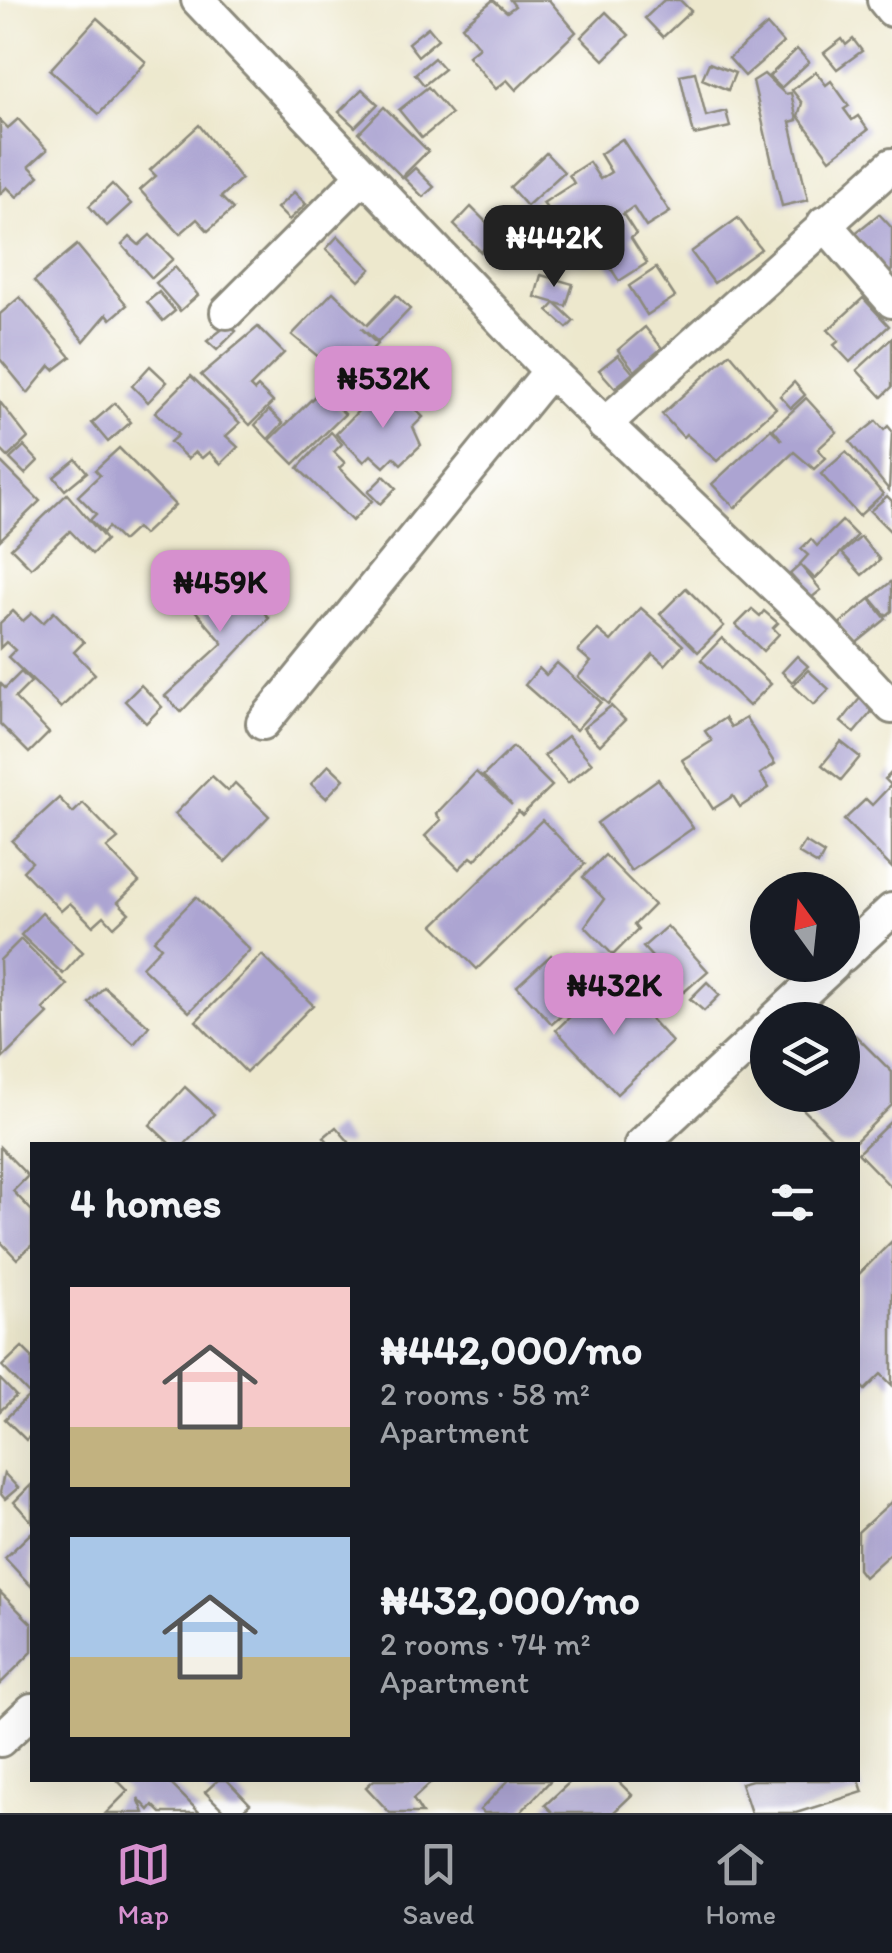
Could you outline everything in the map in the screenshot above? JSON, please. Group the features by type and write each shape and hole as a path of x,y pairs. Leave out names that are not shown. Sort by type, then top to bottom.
{"street":[{"path":"198,0 550,371 821,630 892,706"},
{"path":"884,0 892,10"},
{"path":"604,425 824,223 892,166"},
{"path":"227,312 364,175"},
{"path":"824,223 892,302"},
{"path":"263,724 550,371"},
{"path":"860,939 892,910"},
{"path":"793,1002 815,982"},
{"path":"644,1142 750,1043"},
{"path":"0,1740 30,1712"}],"building":[{"path":"493,0 507,12 515,6 510,0 549,0 576,32 516,90 507,80 496,89 468,56 479,47 462,26"},
{"path":"664,0 680,0 691,11 663,37 645,18"},
{"path":"606,12 629,35 604,60 581,37"},
{"path":"97,18 146,62 99,114 50,70"},
{"path":"767,25 783,43 745,76 729,58"},
{"path":"428,27 438,39 418,56 408,43"},
{"path":"842,39 846,45 853,39 862,51 837,69 824,53"},
{"path":"797,49 809,62 781,88 769,76"},
{"path":"434,58 444,69 424,85 415,74"},
{"path":"709,63 735,73 728,90 702,79"},
{"path":"695,72 706,116 726,111 730,127 694,135 680,75"},
{"path":"816,72 826,85 831,81 849,106 844,109 852,120 858,116 868,130 830,159 798,116 802,103 792,90"},
{"path":"764,74 785,94 791,93 797,120 790,122 808,200 782,206 753,81"},
{"path":"428,87 451,114 422,138 399,110"},
{"path":"362,89 378,104 355,127 339,112"},
{"path":"384,107 428,151 402,177 359,133"},
{"path":"18,119 47,150 29,166 39,176 17,197 7,187 0,194 0,120 8,128"},
{"path":"199,125 241,179 221,197 233,209 208,231 197,219 180,234 140,190 156,176 150,170"},
{"path":"622,139 670,212 646,227 633,207 623,214 636,234 631,238 647,263 619,281 601,253 585,264 574,248 559,258 541,233 557,223 543,203 574,183 569,175 589,162 600,179 611,172 600,154"},
{"path":"546,153 564,172 527,206 510,187"},
{"path":"415,168 434,187 423,197 404,178"},
{"path":"112,184 131,204 107,226 89,206"},
{"path":"294,192 306,204 289,220 277,208"},
{"path":"471,207 498,234 481,252 454,225"},
{"path":"879,214 892,228 892,270 886,275 853,235"},
{"path":"738,218 761,249 714,283 691,252"},
{"path":"150,235 173,259 152,278 122,245 130,237 139,245"},
{"path":"338,236 371,269 359,281 326,249"},
{"path":"77,245 127,305 111,319 107,314 84,341 34,281"},
{"path":"175,267 198,295 180,311 156,283"},
{"path":"656,268 675,297 647,315 629,286"},
{"path":"541,275 573,284 566,306 535,297"},
{"path":"159,292 175,311 163,321 147,302"},
{"path":"333,292 367,325 396,295 410,309 378,342 361,328 377,344 344,378 292,335"},
{"path":"20,297 71,357 54,370 50,366 28,393 0,359 0,314"},
{"path":"863,298 889,326 850,362 834,345 839,341 828,330"},
{"path":"555,303 574,321 567,328 548,311"},
{"path":"229,324 236,331 217,350 207,341"},
{"path":"258,327 284,353 250,387 254,391 258,387 273,402 250,425 201,375"},
{"path":"645,327 662,348 635,371 618,350"},
{"path":"892,338 892,387 882,397 857,370"},
{"path":"730,353 776,408 717,461 686,434 683,437 662,414"},
{"path":"618,355 633,373 615,388 599,370"},
{"path":"150,366 167,382 148,402 132,386"},
{"path":"191,376 240,423 226,436 238,447 221,464 209,452 202,458 195,452 188,459 170,442 178,435 155,412"},
{"path":"794,382 805,395 791,408 780,396"},
{"path":"321,390 345,414 294,464 270,440"},
{"path":"398,392 423,417 413,427 421,445 401,464 394,457 384,467 371,455 364,462 336,434 372,397 383,407"},
{"path":"806,398 837,432 818,449 826,458 814,469 794,452 735,508 712,484 771,429 782,440 773,429"},
{"path":"0,402 28,438 8,457 0,449"},
{"path":"115,403 131,422 108,442 92,423"},
{"path":"269,410 283,423 268,439 255,425"},
{"path":"876,421 884,430 888,426 892,431 889,490 850,442"},
{"path":"331,432 342,444 334,452 345,463 339,468 372,501 352,521 298,468"},
{"path":"24,446 38,461 25,474 10,459"},
{"path":"119,448 175,505 143,535 136,528 122,541 108,527 103,533 90,520 96,514 78,496 100,475 95,470"},
{"path":"846,452 883,494 859,516 821,474"},
{"path":"76,459 87,472 65,490 54,477"},
{"path":"0,461 40,501 0,540"},
{"path":"384,476 396,488 380,504 368,492"},
{"path":"67,494 106,540 92,554 70,531 31,568 11,548"},
{"path":"887,496 892,501 892,533 870,511"},
{"path":"842,521 857,536 815,579 800,564 808,555 801,549 811,539 817,546"},
{"path":"861,537 880,560 862,575 842,553"},
{"path":"800,565 821,590 811,598 790,574"},
{"path":"227,574 269,618 181,712 165,696 223,643 193,608"},
{"path":"892,581 892,611 886,616 871,598"},
{"path":"686,588 724,626 698,652 660,614"},
{"path":"870,599 886,619 854,645 838,625"},
{"path":"641,608 683,645 665,665 653,654 608,704 578,677 591,662 578,651 598,630 611,641"},
{"path":"752,609 760,616 764,611 778,623 773,628 779,634 763,651 736,625"},
{"path":"13,611 23,621 32,613 43,623 54,612 84,642 74,652 95,674 61,708 8,657 15,650 6,642 0,648 0,623"},
{"path":"722,638 771,684 749,706 701,660"},
{"path":"797,656 808,666 792,682 782,672"},
{"path":"557,663 601,702 576,730 525,685 539,668 546,675"},
{"path":"808,670 829,689 814,705 793,685"},
{"path":"21,672 31,682 15,698 49,733 29,753 0,724 0,683 5,688"},
{"path":"141,685 162,707 146,723 125,701"},
{"path":"865,692 879,703 854,733 841,722"},
{"path":"611,706 625,720 600,745 583,728"},
{"path":"725,718 731,727 746,718 775,764 760,774 769,788 740,807 733,796 713,809 682,760 712,741 705,731"},
{"path":"568,736 592,763 568,783 544,756"},
{"path":"841,742 860,757 841,780 822,765"},
{"path":"513,747 552,786 522,815 518,811 475,860 471,857 459,869 425,836 441,820 436,814 476,772 512,805 483,776"},
{"path":"329,765 344,779 326,798 311,784"},
{"path":"892,772 892,868 844,820 866,799 872,805 891,785 885,779"},
{"path":"212,776 228,791 235,783 269,816 225,862 175,814"},
{"path":"658,779 693,828 631,871 597,823"},
{"path":"59,798 73,813 83,803 118,839 107,848 139,882 118,902 129,913 114,927 104,916 93,926 70,903 61,911 23,871 32,862 12,841"},
{"path":"542,820 585,864 477,969 434,925"},
{"path":"805,842 824,854 818,865 798,853"},
{"path":"605,855 654,905 634,925 638,930 613,955 585,926 604,899 583,877"},
{"path":"196,897 250,950 189,1012 142,967 161,947 154,940"},
{"path":"42,913 83,952 63,974 21,935"},
{"path":"667,926 708,971 684,992 643,947"},
{"path":"21,939 67,985 43,1009 48,1014 3,1058 0,960"},
{"path":"575,953 601,980 552,1024 517,986 551,955 560,966"},
{"path":"262,955 313,1005 246,1072 196,1021"},
{"path":"707,982 720,995 704,1011 690,999"},
{"path":"104,987 149,1026 134,1044 89,1003"},
{"path":"624,990 672,1042 617,1094 556,1030 596,992 609,1005"},
{"path":"860,1040 892,1072 892,1105 855,1142 836,1142 806,1112 860,1112"},
{"path":"185,1087 214,1114 187,1142 168,1142 150,1125"},
{"path":"892,1120 892,1188 860,1155"},
{"path":"336,1127 349,1142 328,1142 324,1137"},
{"path":"0,1147 28,1176 13,1191 30,1209 30,1247 17,1259 0,1241"},
{"path":"892,1241 892,1385 881,1374 865,1390 860,1385 860,1273"},
{"path":"22,1347 30,1355 30,1395 2,1366"},
{"path":"0,1379 16,1396 0,1411"},
{"path":"30,1395 30,1436 26,1440 5,1419"},
{"path":"4,1473 18,1488 5,1499 0,1493"},
{"path":"30,1486 30,1520 14,1502"},
{"path":"892,1501 892,1552 864,1577 860,1572 860,1530"},
{"path":"30,1534 30,1585 5,1558"},
{"path":"0,1592 30,1622 30,1654 0,1684"},
{"path":"119,1782 169,1782 200,1813 161,1813 153,1805 149,1810 138,1798 144,1813 106,1813 128,1791"},
{"path":"216,1782 229,1782 250,1804 240,1813 226,1813 205,1792"},
{"path":"372,1782 432,1782 413,1799 422,1813 390,1813 366,1787"},
{"path":"507,1782 549,1782 520,1813 480,1810"},
{"path":"570,1782 619,1782 632,1795 613,1813 553,1813 545,1805"},
{"path":"860,1782 863,1792 796,1813 751,1813 741,1783"}]}
